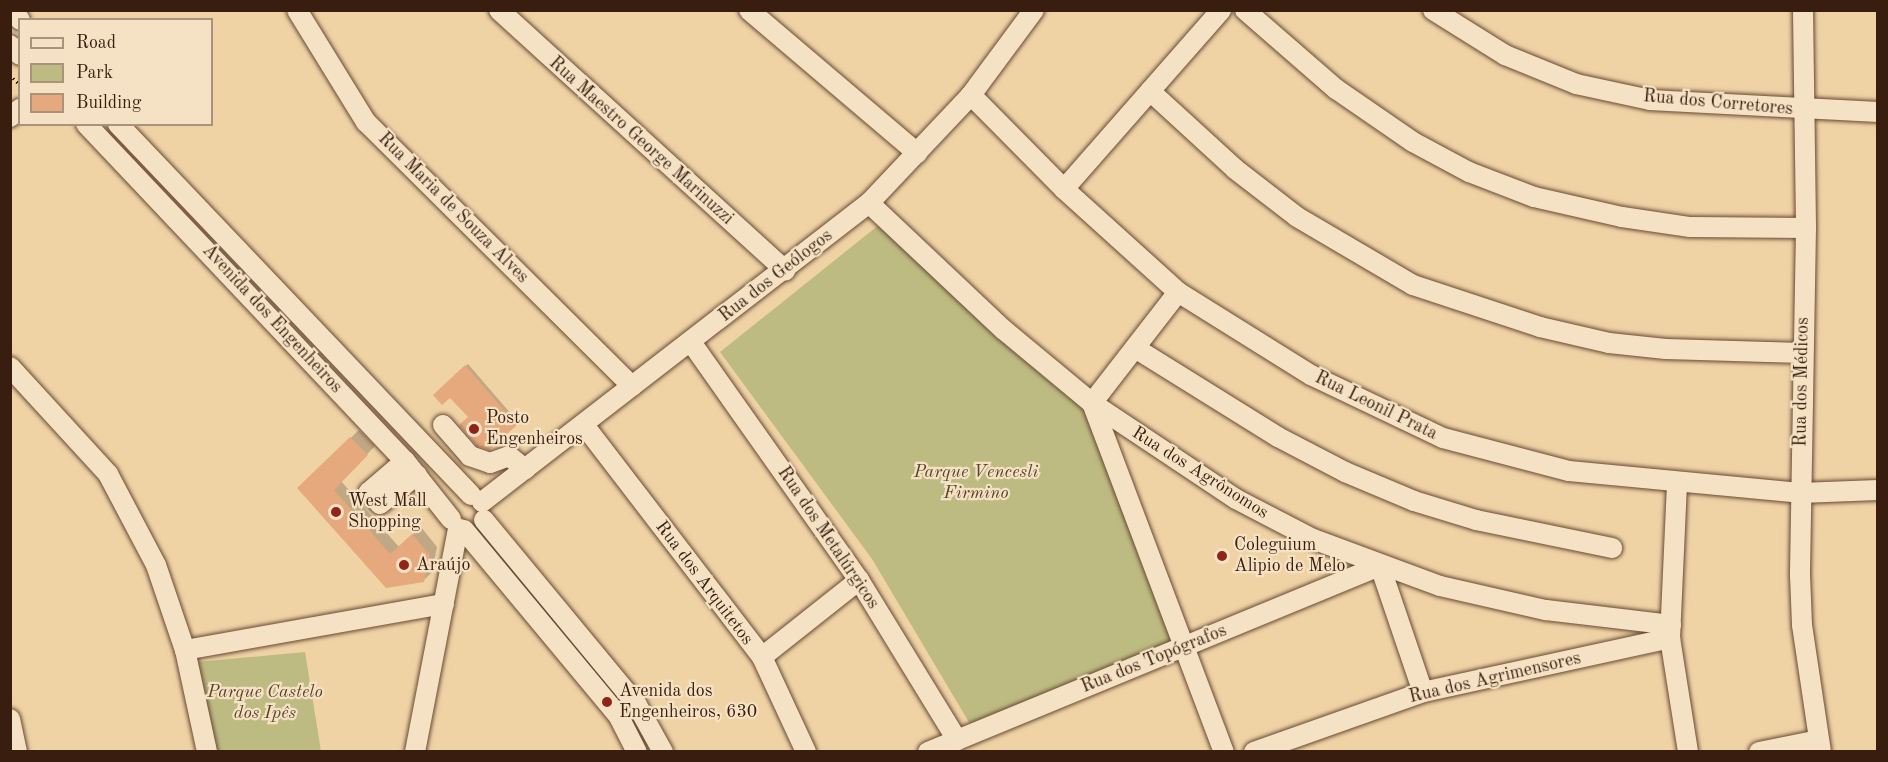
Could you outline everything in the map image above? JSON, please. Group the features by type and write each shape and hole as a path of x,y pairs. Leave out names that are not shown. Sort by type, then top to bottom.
{"street":[{"name":"Rua Maria de Souza Alves","path":"297,10 366,122 632,386"},
{"name":"Rua Maestro George Marinuzzi","path":"499,10 785,270"},
{"path":"749,10 917,153"},
{"path":"1064,189 1221,10"},
{"path":"1245,10 1336,89 1413,142 1491,180 1534,197 1667,224 1806,228"},
{"name":"Rua dos Corretores","path":"1433,10 1505,55 1576,84 1650,100 1805,110 1878,112"},
{"name":"Rua dos Médicos","path":"1803,10 1806,228 1800,493 1803,625 1820,746"},
{"name":"Rua dos Geólogos","path":"479,506 869,203 971,95 1028,13"},
{"path":"1150,91 1235,169 1297,217 1413,285 1540,327 1609,343 1666,349 1802,353"},
{"name":"Rua Leonil Prata","path":"971,95 1064,189 1178,292 1311,375 1443,438 1569,471 1677,484 1800,493 1878,490"},
{"name":"Avenida dos Engenheiros","path":"88,126 411,468 619,717 637,752"},
{"name":"Avenida dos Engenheiros","path":"120,126 400,419 479,506 637,705 663,752"},
{"name":"Rua dos Agrônomos","path":"869,203 1004,330 1092,403 1236,499 1313,539 1380,566 1440,586 1546,610 1671,631"},
{"path":"1178,292 1092,403 1224,752"},
{"name":"Rua dos Metalúrgicos","path":"691,342 859,580 957,740"},
{"path":"1135,348 1278,437 1355,477 1476,520 1612,548"},
{"path":"10,367 108,474 156,565 184,650 207,752"},
{"path":"383,437 400,419"},
{"path":"444,424 470,456 490,463 509,456 525,469"},
{"name":"Rua dos Arquitetos","path":"584,425 762,657 806,752"},
{"path":"1677,484 1671,631 1688,752"},
{"path":"415,752 458,526 450,509 456,500 479,506 478,527 458,526"},
{"path":"451,566 487,558"},
{"path":"1380,566 1423,692"},
{"name":"Rua dos Topógrafos","path":"928,752 1380,566"},
{"path":"762,657 859,580"},
{"path":"184,650 444,604"},
{"name":"Rua dos Agrimensores","path":"1254,752 1423,692 1671,631"},
{"path":"10,719 17,752"},
{"path":"1759,752 1820,746"}],"green space":[{"name":"Parque Vencesli Firmino","path":"880,224 1085,406 1175,642 970,724 872,559 720,352"},
{"name":"Parque Castelo dos Ipês","path":"305,652 321,751 214,751 197,662"}],"building":[{"path":"465,365 517,425 489,450 477,446 459,425 468,417 450,398 442,405 433,395"},
{"name":"West Mall Shopping","path":"350,437 368,455 334,490 390,554 412,534 430,555 424,582 386,588 297,488"}],"place":[{"name":"Posto Engenheiros","path":"474,429"},
{"name":"West Mall Shopping","path":"336,512"},
{"name":"Coleguium Alipio de Melo","path":"1222,556"},
{"name":"Araújo","path":"404,565"},
{"name":"Avenida dos Engenheiros, 630","path":"607,702"}]}
